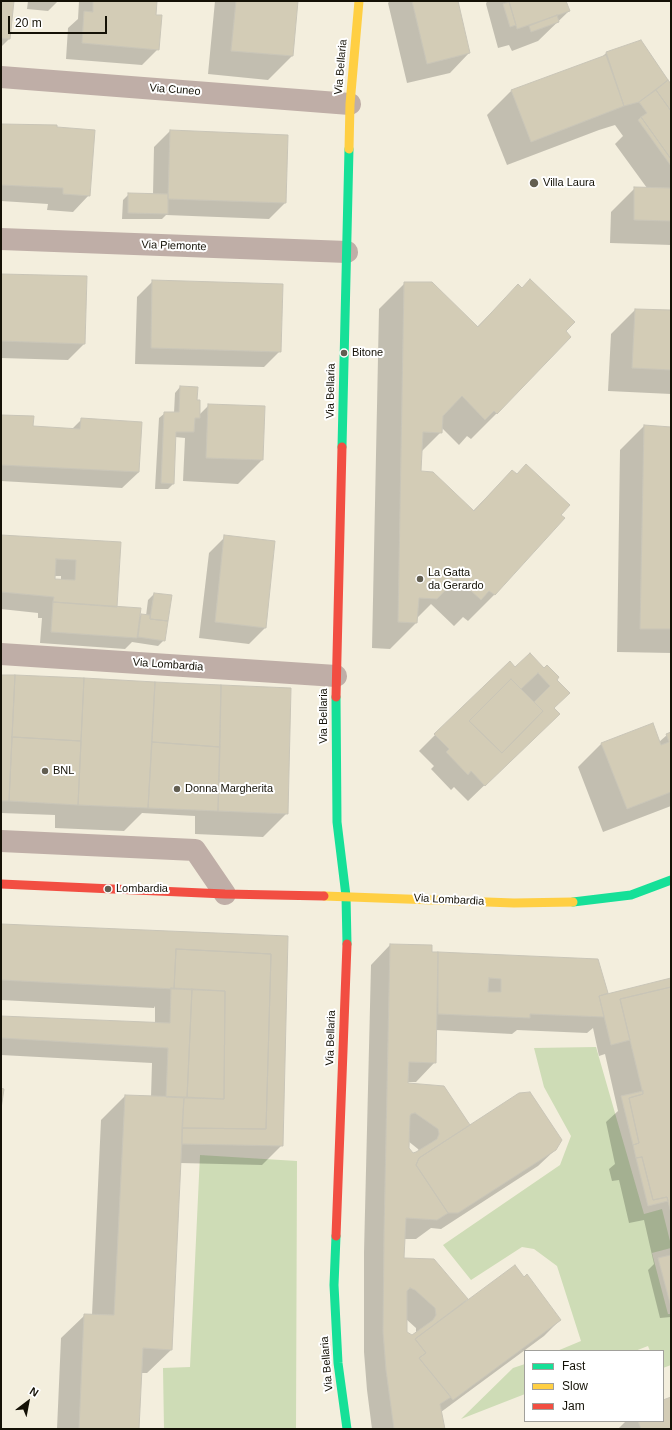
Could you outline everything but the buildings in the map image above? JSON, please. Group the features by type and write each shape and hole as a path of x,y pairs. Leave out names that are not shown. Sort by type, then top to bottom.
{"street":[{"name":"Via Bellaria","path":"347,1429 338,1363 334,1286 347,951 346,896 337,822 336,676 350,104 359,1"},
{"name":"Via Cuneo","path":"1,77 350,104"},
{"name":"Via Piemonte","path":"1,239 347,252"},
{"name":"Via Lombardia","path":"1,654 336,676"},
{"path":"1,841 195,850 225,894"},
{"name":"Via Lombardia","path":"1,884 225,894 346,896 514,903 577,902 631,895 671,880"}],"green space":[{"path":"596,1047 644,1214 662,1209 671,1245 671,1248 652,1253 668,1314 671,1314 671,1365 664,1368 664,1350 650,1350 648,1346 638,1350 559,1350 581,1341 557,1266 534,1249 522,1247 471,1280 443,1245 560,1165 571,1136 544,1087 534,1048"},
{"path":"200,1155 297,1161 296,1429 164,1429 163,1368 190,1367"},
{"path":"524,1364 524,1394 461,1419 513,1368"}],"traffic: fast":[{"path":"342,447 349,149"},
{"path":"336,697 337,822 346,896 347,944"},
{"path":"573,902 631,895 671,880"},
{"path":"336,1236 334,1285 338,1363 347,1429"}],"traffic: slow":[{"path":"349,149 350,104 359,1"},
{"path":"324,896 514,903 573,902"}],"traffic: jam":[{"path":"336,697 342,447"},
{"path":"1,884 225,894 324,896"},
{"path":"336,1236 347,944"}],"place":[{"name":"Villa Laura","path":"534,183"},
{"name":"Bitone","path":"344,353"},
{"name":"La Gatta da Gerardo","path":"420,579"},
{"name":"BNL","path":"45,771"},
{"name":"Donna Margherita","path":"177,789"},
{"name":"Lombardia","path":"108,889"}]}
